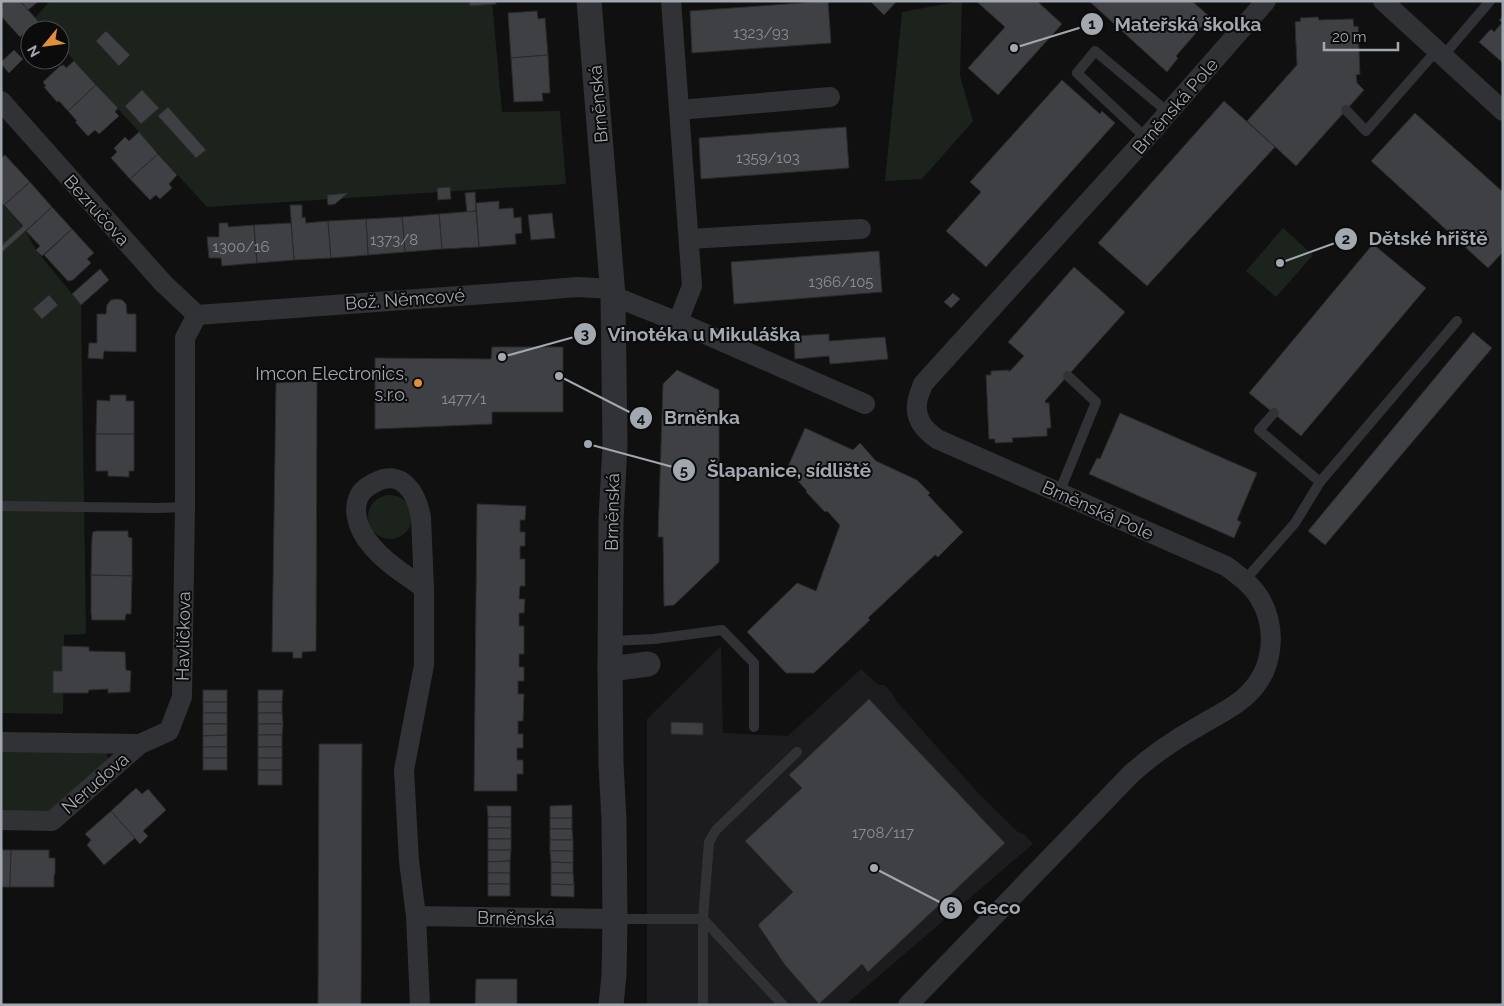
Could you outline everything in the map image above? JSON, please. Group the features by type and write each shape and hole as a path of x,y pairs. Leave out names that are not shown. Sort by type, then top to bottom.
{"street":[{"name":"Brněnská","path":"589,1 613,292 614,446 611,519 610,669 615,919 614,975 611,1005"},
{"path":"671,1 692,286 678,322"},
{"name":"Brněnská Pole","path":"908,1005 1131,774 1179,737 1234,705 1247,695 1264,673 1271,646 1271,630 1259,597 1245,580 1226,566 937,439 926,431 919,421 917,404 923,384 1169,113 1266,1"},
{"path":"1384,1 1503,111"},
{"path":"679,110 830,97"},
{"name":"Bezručova","path":"1,101 163,283 197,315"},
{"path":"689,238 861,229"},
{"name":"Bož. Němcové","path":"197,315 577,288 613,292"},
{"path":"613,292 865,404"},
{"name":"Havlíčkova","path":"140,744 169,730 182,697 185,338 197,315"},
{"path":"420,1005 416,916 409,861 404,770 424,664 424,588 421,518 419,507 409,487 402,481 384,478 371,484 358,498 356,509 358,520 363,533 382,557 402,574 424,588"},
{"path":"610,669 648,664"},
{"name":"Nerudova","path":"1,742 140,744"},
{"name":"Nerudova","path":"1,820 52,821 140,744"},
{"name":"Brněnská","path":"416,916 615,919"}],"lane":[{"path":"1346,110 1366,131 1490,1"},
{"path":"1146,138 1077,73 1095,51 1169,113"},
{"path":"1245,580 1295,523 1320,482 1457,321"},
{"path":"1059,492 1096,402 1068,376"},
{"path":"1274,413 1259,430 1320,482"},
{"path":"1,506 185,507"},
{"path":"611,641 654,639 722,630 754,663 754,727"},
{"path":"702,1005 704,920 709,842 716,830 797,752"},
{"path":"615,919 704,920 783,1005"}],"shaded area":[{"path":"50,1 492,1 502,112 560,111 566,184 207,207 70,56 70,20 37,20 35,18"},
{"path":"962,1 960,76 973,121 922,179 885,181 902,12"},
{"path":"1,202 26,231 36,250 81,305 86,634 64,635 63,714 1,713"},
{"path":"1283,228 1313,255 1276,297 1246,271"},
{"path":"386,495 394,495 406,501 412,517 406,533 394,539 386,539 374,533 368,521 368,513 374,501"},
{"path":"721,646 723,733 788,736 861,669 878,685 884,685 892,693 897,702 979,794 1033,844 845,1005 647,1005 647,719"},
{"path":"1,751 106,753 110,762 56,809 40,814 1,813"}],"building":[{"path":"1,1 20,1 37,20 20,20 20,37 1,16"},
{"path":"22,1 39,1 28,10"},
{"path":"469,1 496,1 496,4 470,6"},
{"path":"828,1 831,43 692,53 690,11"},
{"path":"870,1 897,1 884,15"},
{"path":"976,1 1037,1 1062,24 998,95 968,68 1005,27"},
{"path":"1089,1 1192,1 1210,17 1176,56 1178,58 1167,72"},
{"path":"537,11 538,19 545,18 548,55 511,58 508,13"},
{"path":"1503,16 1503,63 1479,42 1491,29 1494,32 1502,23 1499,20"},
{"path":"1318,17 1319,20 1353,19 1354,27 1358,26 1360,74 1356,75 1357,83 1364,90 1296,166 1247,121 1297,65 1295,22 1301,21 1300,18"},
{"path":"106,31 130,55 119,66 96,41"},
{"path":"14,50 20,56 20,62 9,73 1,62"},
{"path":"548,55 550,93 542,93 543,101 514,102 511,58"},
{"path":"74,61 96,85 68,111 44,87 46,86 43,82 56,70 70,70 70,64"},
{"path":"1062,80 1100,114 1102,111 1115,123 986,267 946,231 981,192 970,182"},
{"path":"96,85 118,108 115,112 119,116 99,134 95,130 88,136 68,111"},
{"path":"142,90 159,108 141,124 125,106"},
{"path":"1224,101 1275,147 1147,286 1098,243"},
{"path":"168,107 206,150 196,158 158,116"},
{"path":"1415,113 1503,192 1503,246 1501,248 1503,252 1488,268 1371,161"},
{"path":"846,127 849,168 701,179 699,138"},
{"path":"139,132 158,154 130,179 111,158 117,152 114,148 125,137 129,141"},
{"path":"158,154 177,175 169,184 172,188 160,199 156,195 150,200 130,179"},
{"path":"5,155 30,182 4,205 1,202 1,158"},
{"path":"30,182 52,207 1,253 1,246 23,226 4,205"},
{"path":"450,187 451,199 438,200 437,188"},
{"path":"475,192 476,211 467,212 465,193"},
{"path":"348,193 335,204 328,205 327,195"},
{"path":"499,201 499,209 513,208 514,218 521,217 522,233 515,234 516,244 479,247 476,203"},
{"path":"290,205 302,205 302,218 305,217 306,223 328,221 331,258 294,260"},
{"path":"52,207 72,229 42,256 36,250 40,246 26,231"},
{"path":"476,211 479,247 442,249 439,214"},
{"path":"552,213 555,238 531,240 528,215"},
{"path":"439,214 442,249 405,252 402,217"},
{"path":"402,217 405,252 368,255 366,219"},
{"path":"366,219 368,255 331,258 328,221"},
{"path":"219,223 228,223 228,227 254,225 257,263 222,266 221,258 209,258 207,237 219,237"},
{"path":"291,223 294,260 257,263 254,225"},
{"path":"72,229 94,253 87,259 91,263 73,280 68,281 44,255"},
{"path":"1373,244 1426,288 1301,436 1249,393"},
{"path":"879,251 882,292 734,304 731,262"},
{"path":"1074,267 1125,312 1045,401 1049,403 1051,428 1047,428 1047,436 1012,438 1013,442 995,443 995,439 989,439 986,375 991,375 991,371 1009,370 1009,372 1024,356 1008,342"},
{"path":"100,269 109,280 81,305 72,294"},
{"path":"953,293 960,299 951,308 944,302"},
{"path":"49,295 58,305 42,319 33,309"},
{"path":"111,300 122,300 126,304 127,314 136,314 136,352 104,351 103,359 88,358 89,343 97,343 97,314 106,314 107,305"},
{"path":"1473,332 1492,348 1325,545 1308,531"},
{"path":"829,334 829,341 885,337 888,359 830,364 829,356 795,359 794,336"},
{"path":"492,347 563,347 563,412 492,412 492,424 375,429 375,358 491,359"},
{"path":"677,370 719,390 719,562 674,605 664,606 663,537 658,537 663,384"},
{"path":"317,381 316,651 302,652 302,658 293,658 293,652 272,652 276,383"},
{"path":"110,395 126,395 126,401 134,401 134,434 96,434 97,400 110,401"},
{"path":"1120,413 1257,473 1237,520 1241,522 1234,538 1089,474 1097,458 1100,459"},
{"path":"805,428 853,450 860,443 876,461 917,480 930,493 928,495 963,532 938,557 935,555 870,616 868,618 870,620 814,673 786,673 747,632 797,583 816,591 840,525 806,492 787,469"},
{"path":"96,434 134,434 134,471 129,471 129,477 108,476 108,471 96,471"},
{"path":"477,504 526,506 525,520 520,520 520,532 525,532 525,546 520,546 520,559 525,559 525,586 520,586 519,599 525,599 524,613 519,613 519,626 524,626 524,654 519,654 519,667 524,667 524,681 518,681 518,694 524,694 523,721 518,721 518,734 523,734 523,748 517,748 517,760 523,760 523,774 517,774 517,791 474,791"},
{"path":"128,531 128,537 132,538 132,576 91,575 92,537 93,532"},
{"path":"91,575 132,576 131,614 126,614 125,620 92,620"},
{"path":"62,646 89,647 89,651 125,652 126,670 131,671 130,692 108,693 108,689 89,690 88,693 53,693 53,671 62,671"},
{"path":"203,690 227,690 227,702 203,702"},
{"path":"258,690 283,690 282,702 258,702"},
{"path":"869,699 1005,843 868,972 862,964 819,1004 785,965 758,925 793,892 745,841 802,788 789,775"},
{"path":"203,702 227,702 227,713 203,713"},
{"path":"258,702 282,702 282,713 258,713"},
{"path":"203,713 227,713 227,724 203,724"},
{"path":"258,713 282,713 283,724 258,724"},
{"path":"671,722 703,723 703,735 671,734"},
{"path":"203,724 227,724 227,735 203,736"},
{"path":"258,724 283,724 282,735 258,735"},
{"path":"227,735 227,747 203,747 203,736"},
{"path":"258,735 282,735 282,747 258,747"},
{"path":"319,744 362,744 361,1005 318,1005"},
{"path":"203,747 227,747 227,758 203,758"},
{"path":"258,747 282,747 282,758 258,758"},
{"path":"203,758 227,758 227,770 203,770"},
{"path":"258,758 282,758 282,770 258,770"},
{"path":"258,770 282,770 282,785 258,785"},
{"path":"136,788 142,794 148,789 166,810 143,831 148,836 140,844 111,811"},
{"path":"572,805 572,818 550,818 550,806"},
{"path":"487,806 511,806 511,817 488,817"},
{"path":"111,811 135,838 104,865 87,845 91,840 85,834"},
{"path":"488,817 511,817 511,828 488,828"},
{"path":"550,818 572,818 572,829 550,829"},
{"path":"488,828 511,828 511,839 488,839"},
{"path":"550,829 572,829 573,840 550,840"},
{"path":"488,839 511,839 511,850 488,850"},
{"path":"550,840 573,840 573,851 550,851"},
{"path":"1,850 11,850 10,887 1,887"},
{"path":"11,850 49,850 49,858 55,858 54,887 10,887"},
{"path":"488,850 511,850 510,861 488,862"},
{"path":"550,851 573,851 573,863 551,862"},
{"path":"510,861 510,873 488,873 488,862"},
{"path":"551,862 573,863 573,873 551,873"},
{"path":"488,873 510,873 510,884 488,884"},
{"path":"551,873 573,873 574,885 551,884"},
{"path":"488,884 510,884 510,896 488,896"},
{"path":"551,884 574,885 574,897 551,896"},
{"path":"476,979 517,979 517,1005 475,1005"}],"place":[{"name":"Mateřská školka","path":"1014,48"},
{"name":"Dětské hřiště","path":"1280,263"},
{"name":"Vinotéka u Mikuláška","path":"502,357"},
{"name":"Brněnka","path":"559,376"},
{"name":"Imcon Electronics, s.r.o.","path":"418,383"},
{"name":"Šlapanice, sídliště","path":"588,444"},
{"name":"Geco","path":"874,868"}]}
